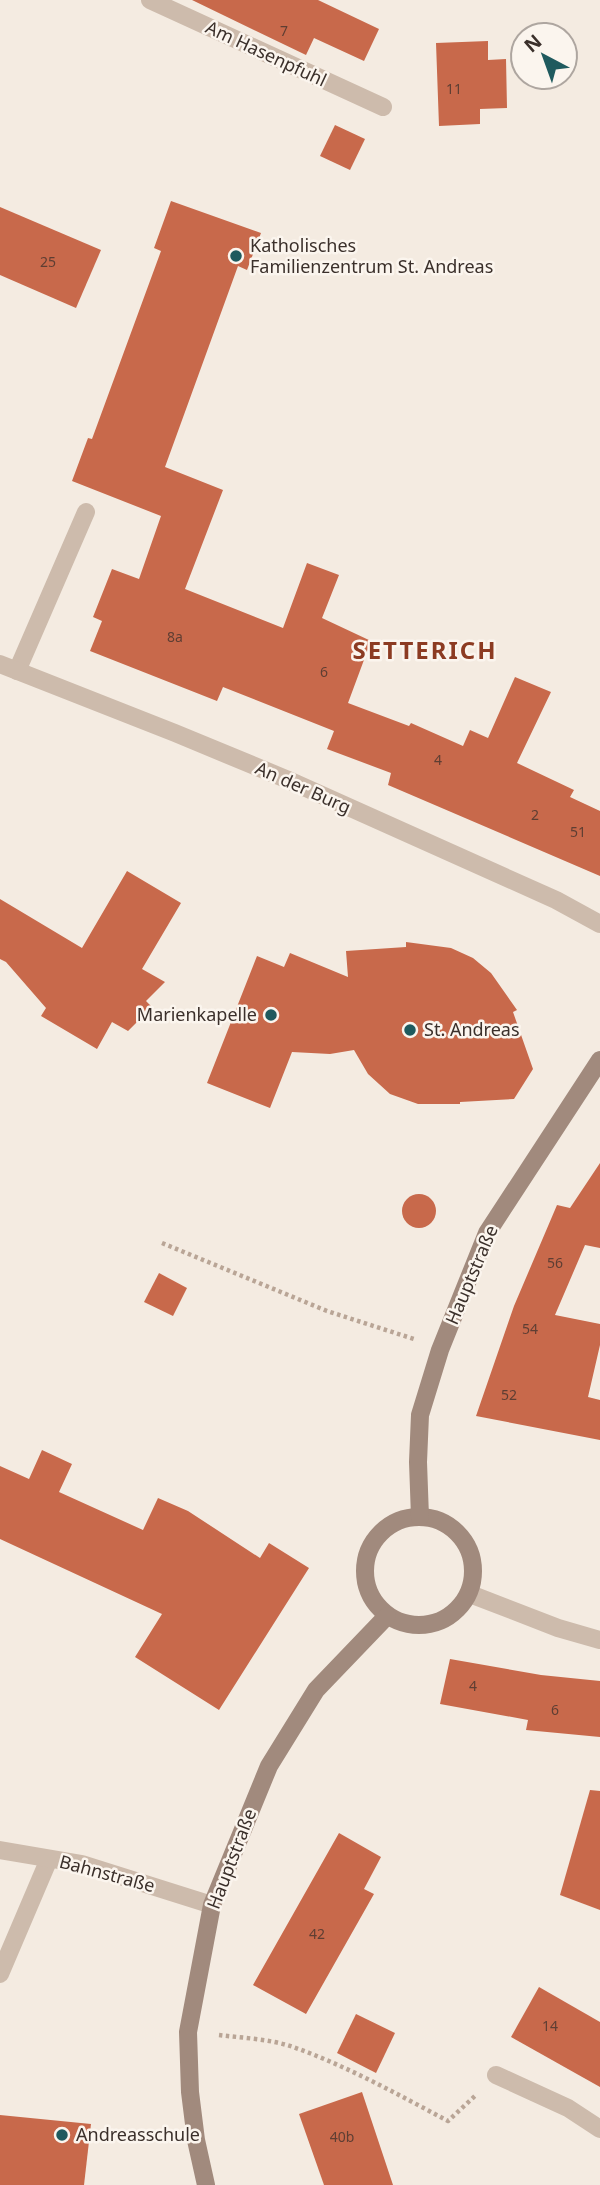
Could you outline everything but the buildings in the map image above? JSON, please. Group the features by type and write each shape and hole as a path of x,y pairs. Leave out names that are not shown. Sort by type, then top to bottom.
{"main road":[{"name":"Hauptstraße","path":"420,1517 420,1415 440,1350 487,1233 600,1060"},
{"path":"420,1517 439,1520 455,1529 467,1544 473,1561 474,1580 470,1594 457,1612 441,1622 422,1626 404,1624 387,1616 375,1603 367,1588 367,1554 375,1539 388,1527 403,1519 420,1517"},
{"name":"Hauptstraße","path":"206,2185 196,2140 190,2092 188,2032 212,1905 269,1766 316,1690 387,1616"}],"street":[{"name":"Am Hasenpfuhl","path":"150,0 383,107"},
{"path":"17,671 86,512"},
{"name":"An der Burg","path":"0,664 286,779 556,900 600,924"},
{"path":"470,1594 558,1629 600,1640"},
{"name":"Bahnstraße","path":"0,1850 82,1864 212,1905"},
{"path":"0,1974 49,1859"},
{"path":"496,2075 568,2108 600,2129"}],"path":[{"path":"162,1243 327,1311 419,1341"},
{"path":"188,2032 268,2041 293,2047 386,2089 448,2121 496,2075"}],"place":[{"name":"Katholisches Familienzentrum St. Andreas","path":"236,256"},
{"name":"Marienkapelle","path":"271,1015"},
{"name":"St. Andreas","path":"410,1030"},
{"name":"Andreasschule","path":"62,2135"}],"district":[{"name":"SETTERICH","path":"425,651"}]}
